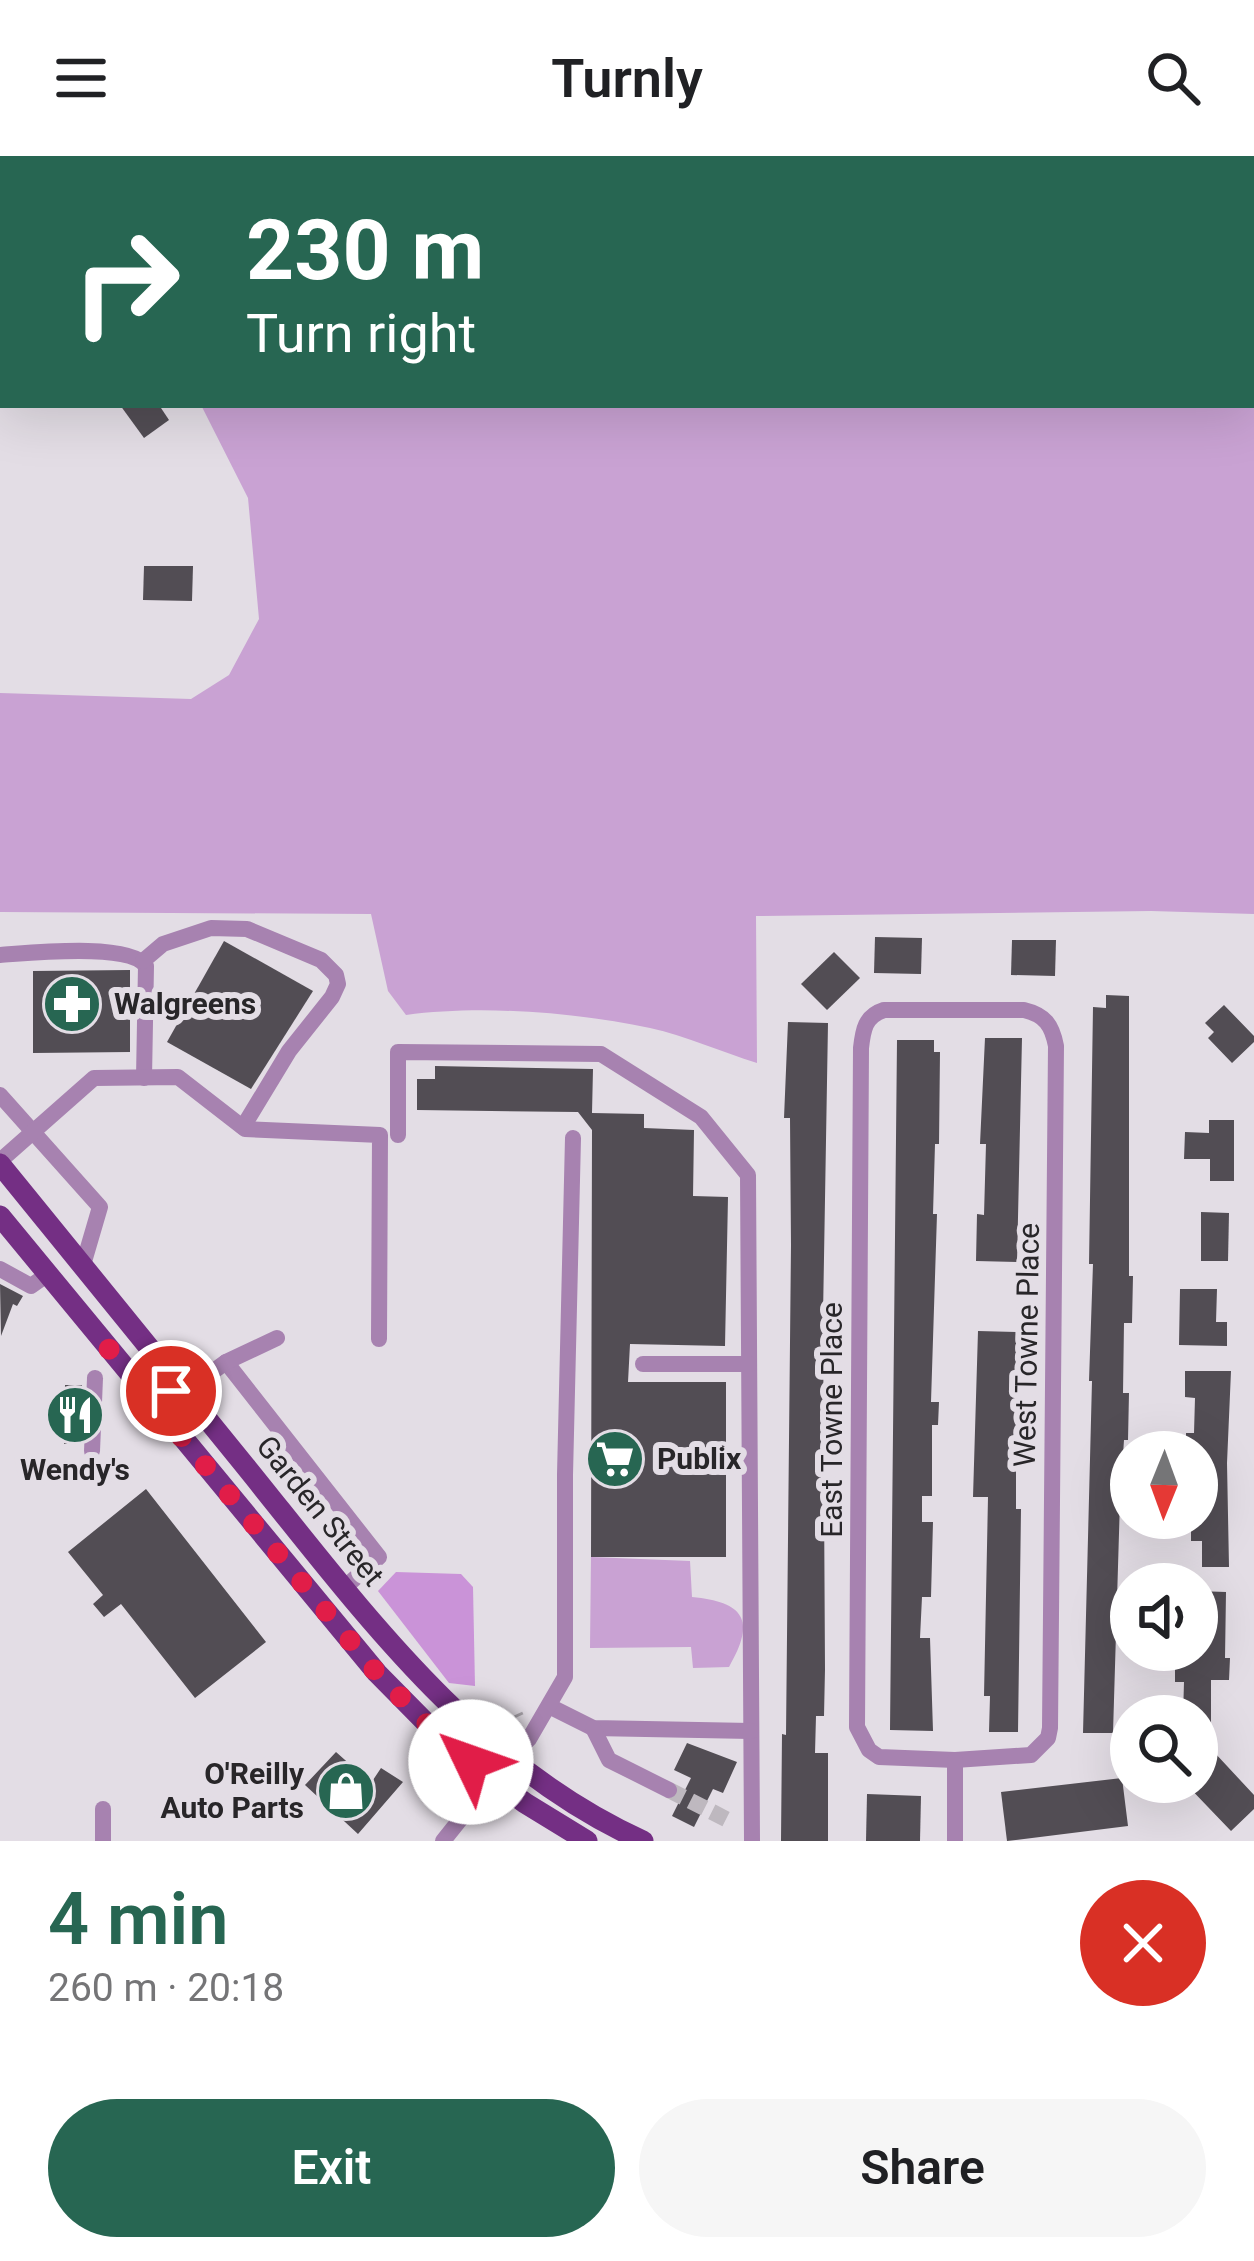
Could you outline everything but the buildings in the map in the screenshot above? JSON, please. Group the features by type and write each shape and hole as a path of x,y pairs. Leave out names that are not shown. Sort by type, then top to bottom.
{"main road":[{"name":"Garden Street","path":"0,1162 344,1588 456,1715 540,1781 644,1841"},
{"name":"Garden Street","path":"0,1216 376,1672 449,1746 587,1841"},
{"path":"109,1349 149,1381 185,1392"},
{"path":"159,1411 176,1408 192,1415 234,1452"}],"street":[{"path":"143,961 163,944 211,928 248,929 321,961 336,975 332,998 289,1051 243,1127"},
{"path":"0,955 117,952 143,961 144,1078"},
{"name":"West Towne Place","path":"884,1010 1024,1010 1048,1022 1057,1046 1050,1729 1048,1738 1031,1755 955,1760"},
{"name":"East Towne Place","path":"884,1010 873,1014 864,1027 861,1048 856,1727 869,1750 879,1757 955,1760"},
{"path":"398,1136 398,1052 601,1054 701,1118 748,1175 752,1841"},
{"path":"0,1162 94,1078 178,1077 243,1127 380,1135 379,1339"},
{"path":"0,1095 100,1207 82,1265"},
{"path":"443,1841 529,1739 540,1704 565,1677 573,1138"},
{"path":"0,1268 31,1286 48,1274"},
{"path":"185,1392 226,1362 278,1338"},
{"path":"226,1362 379,1557 344,1588"},
{"path":"644,1364 749,1364"},
{"path":"92,1451 95,1378"},
{"path":"540,1704 592,1728 751,1731"},
{"path":"592,1728 609,1760 669,1790"},
{"path":"955,1760 955,1841"},
{"path":"103,1841 104,1809"},
{"path":"728,1820 751,1820"}],"path":[{"path":"500,1724 540,1704"}],"shaded area":[{"path":"203,408 1254,408 1254,914 756,916 757,1063 621,1022 496,1010 406,1015 388,991 371,914 0,912 0,693 191,699 229,675 259,619 248,498"},
{"path":"591,1557 690,1561 692,1597 723,1603 740,1616 742,1637 729,1667 693,1668 691,1647 590,1648"},
{"path":"396,1572 461,1574 473,1587 475,1686 449,1683 378,1591"}],"tunnel":[{"path":"669,1790 728,1820"}],"place":[{"name":"Walgreens","path":"72,1004"},
{"name":"Wendy's","path":"75,1415"},
{"name":"Publix","path":"615,1459"},
{"name":"O'Reilly Auto Parts","path":"346,1791"}],"route":[{"path":"171,1391 149,1381 109,1349 376,1672 471,1762"}]}
